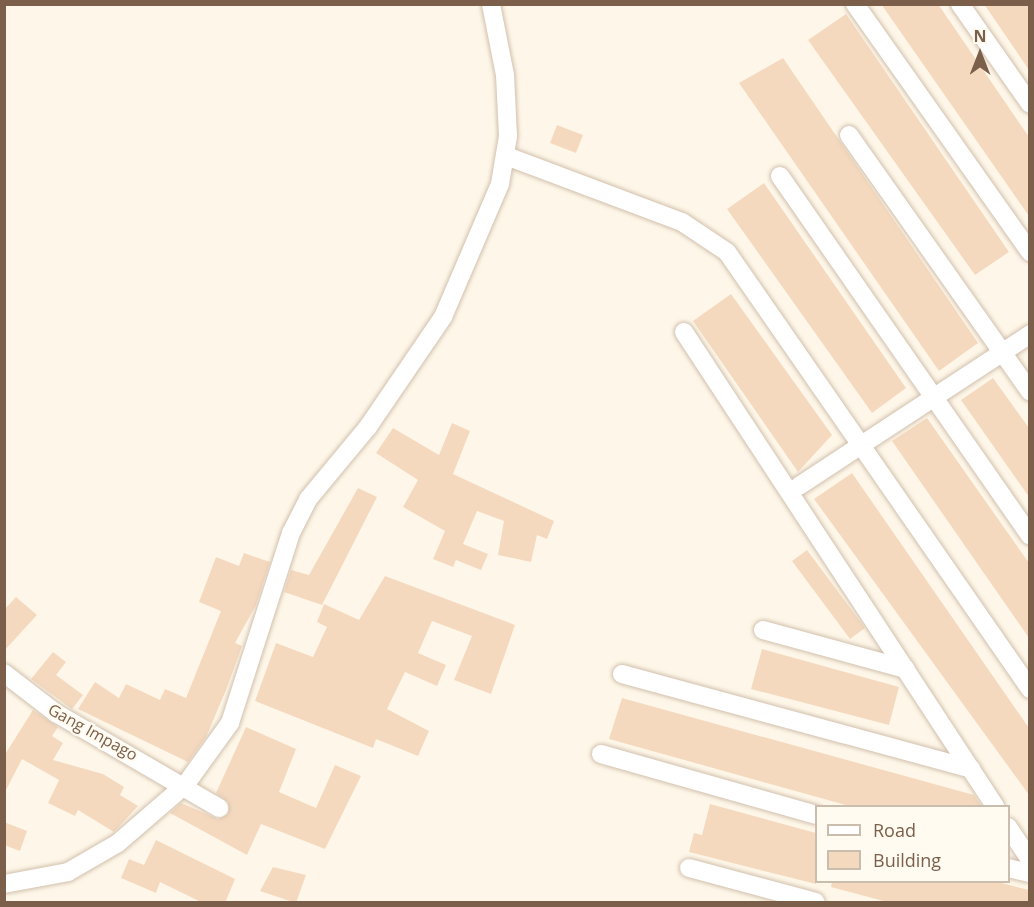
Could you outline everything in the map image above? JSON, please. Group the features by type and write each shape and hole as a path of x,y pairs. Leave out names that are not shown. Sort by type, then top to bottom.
{"street":[{"path":"4,884 68,872 92,860 186,784 209,759 246,685 291,533 309,498 368,427 443,317 509,157 505,75 491,4"},
{"path":"855,4 1029,252"},
{"path":"960,4 1029,104"},
{"path":"849,135 1029,392"},
{"path":"509,157 707,235 727,252 1029,688"},
{"path":"780,176 1029,537"},
{"path":"684,332 994,805"},
{"path":"799,486 862,447 1029,334"},
{"path":"763,630 906,669"},
{"path":"622,674 970,769"},
{"name":"Gang Impago","path":"7,682 57,713 186,784 219,808"},
{"path":"601,754 815,815"},
{"path":"1010,830 1029,860"},
{"path":"689,868 816,903"},
{"path":"1010,868 1029,873"}],"building":[{"path":"881,4 938,4 1029,137 1029,216"},
{"path":"984,4 1029,4 1029,70"},
{"path":"846,14 1009,252 975,275 808,40"},
{"path":"783,58 978,343 939,371 739,83"},
{"path":"557,125 583,135 576,153 550,143"},
{"path":"764,183 906,388 872,413 727,209"},
{"path":"731,294 832,435 798,472 693,321"},
{"path":"993,378 1029,428 1029,497 961,400"},
{"path":"927,418 1029,563 1029,638 892,441"},
{"path":"452,423 470,431 453,474 554,521 547,539 537,535 531,562 498,555 504,521 477,511 463,544 488,554 481,570 456,560 453,567 433,559 445,531 403,507 418,480 376,453 393,428 439,455"},
{"path":"852,473 1029,728 1029,795 814,499"},
{"path":"358,488 377,497 322,605 284,592 291,570 309,575"},
{"path":"807,550 865,628 850,639 792,561"},
{"path":"244,553 270,562 256,605 235,643 242,646 226,690 206,737 188,762 78,709 95,682 119,698 126,684 160,700 165,689 186,698 221,611 199,602 216,557 239,566"},
{"path":"385,576 515,625 491,694 454,680 472,636 432,621 418,653 446,665 437,686 405,672 387,709 429,731 418,756 376,739 373,748 255,701 276,643 313,657 327,627 317,622 324,604 359,620"},
{"path":"16,597 37,615 4,651 4,610"},
{"path":"762,649 899,687 889,725 751,689"},
{"path":"53,652 66,662 56,675 83,695 72,709 31,679"},
{"path":"622,698 974,795 981,805 846,805 609,739"},
{"path":"33,710 58,727 52,736 63,743 53,760 103,774 124,787 120,795 138,806 114,832 78,810 75,816 48,803 59,780 22,759 4,794 4,756"},
{"path":"246,727 296,749 279,792 316,808 335,765 361,776 325,849 261,824 247,855 170,813 181,803 218,819 228,814 228,802 216,793"},
{"path":"710,804 815,833 816,884 689,852 694,833 702,835"},
{"path":"4,822 27,831 20,851 4,845"},
{"path":"156,840 235,879 225,903 203,903 160,882 156,893 121,878 129,859 144,865"},
{"path":"273,867 306,875 296,903 260,891"},
{"path":"832,883 1002,883 1029,890 1029,903 891,903 831,887"}]}
